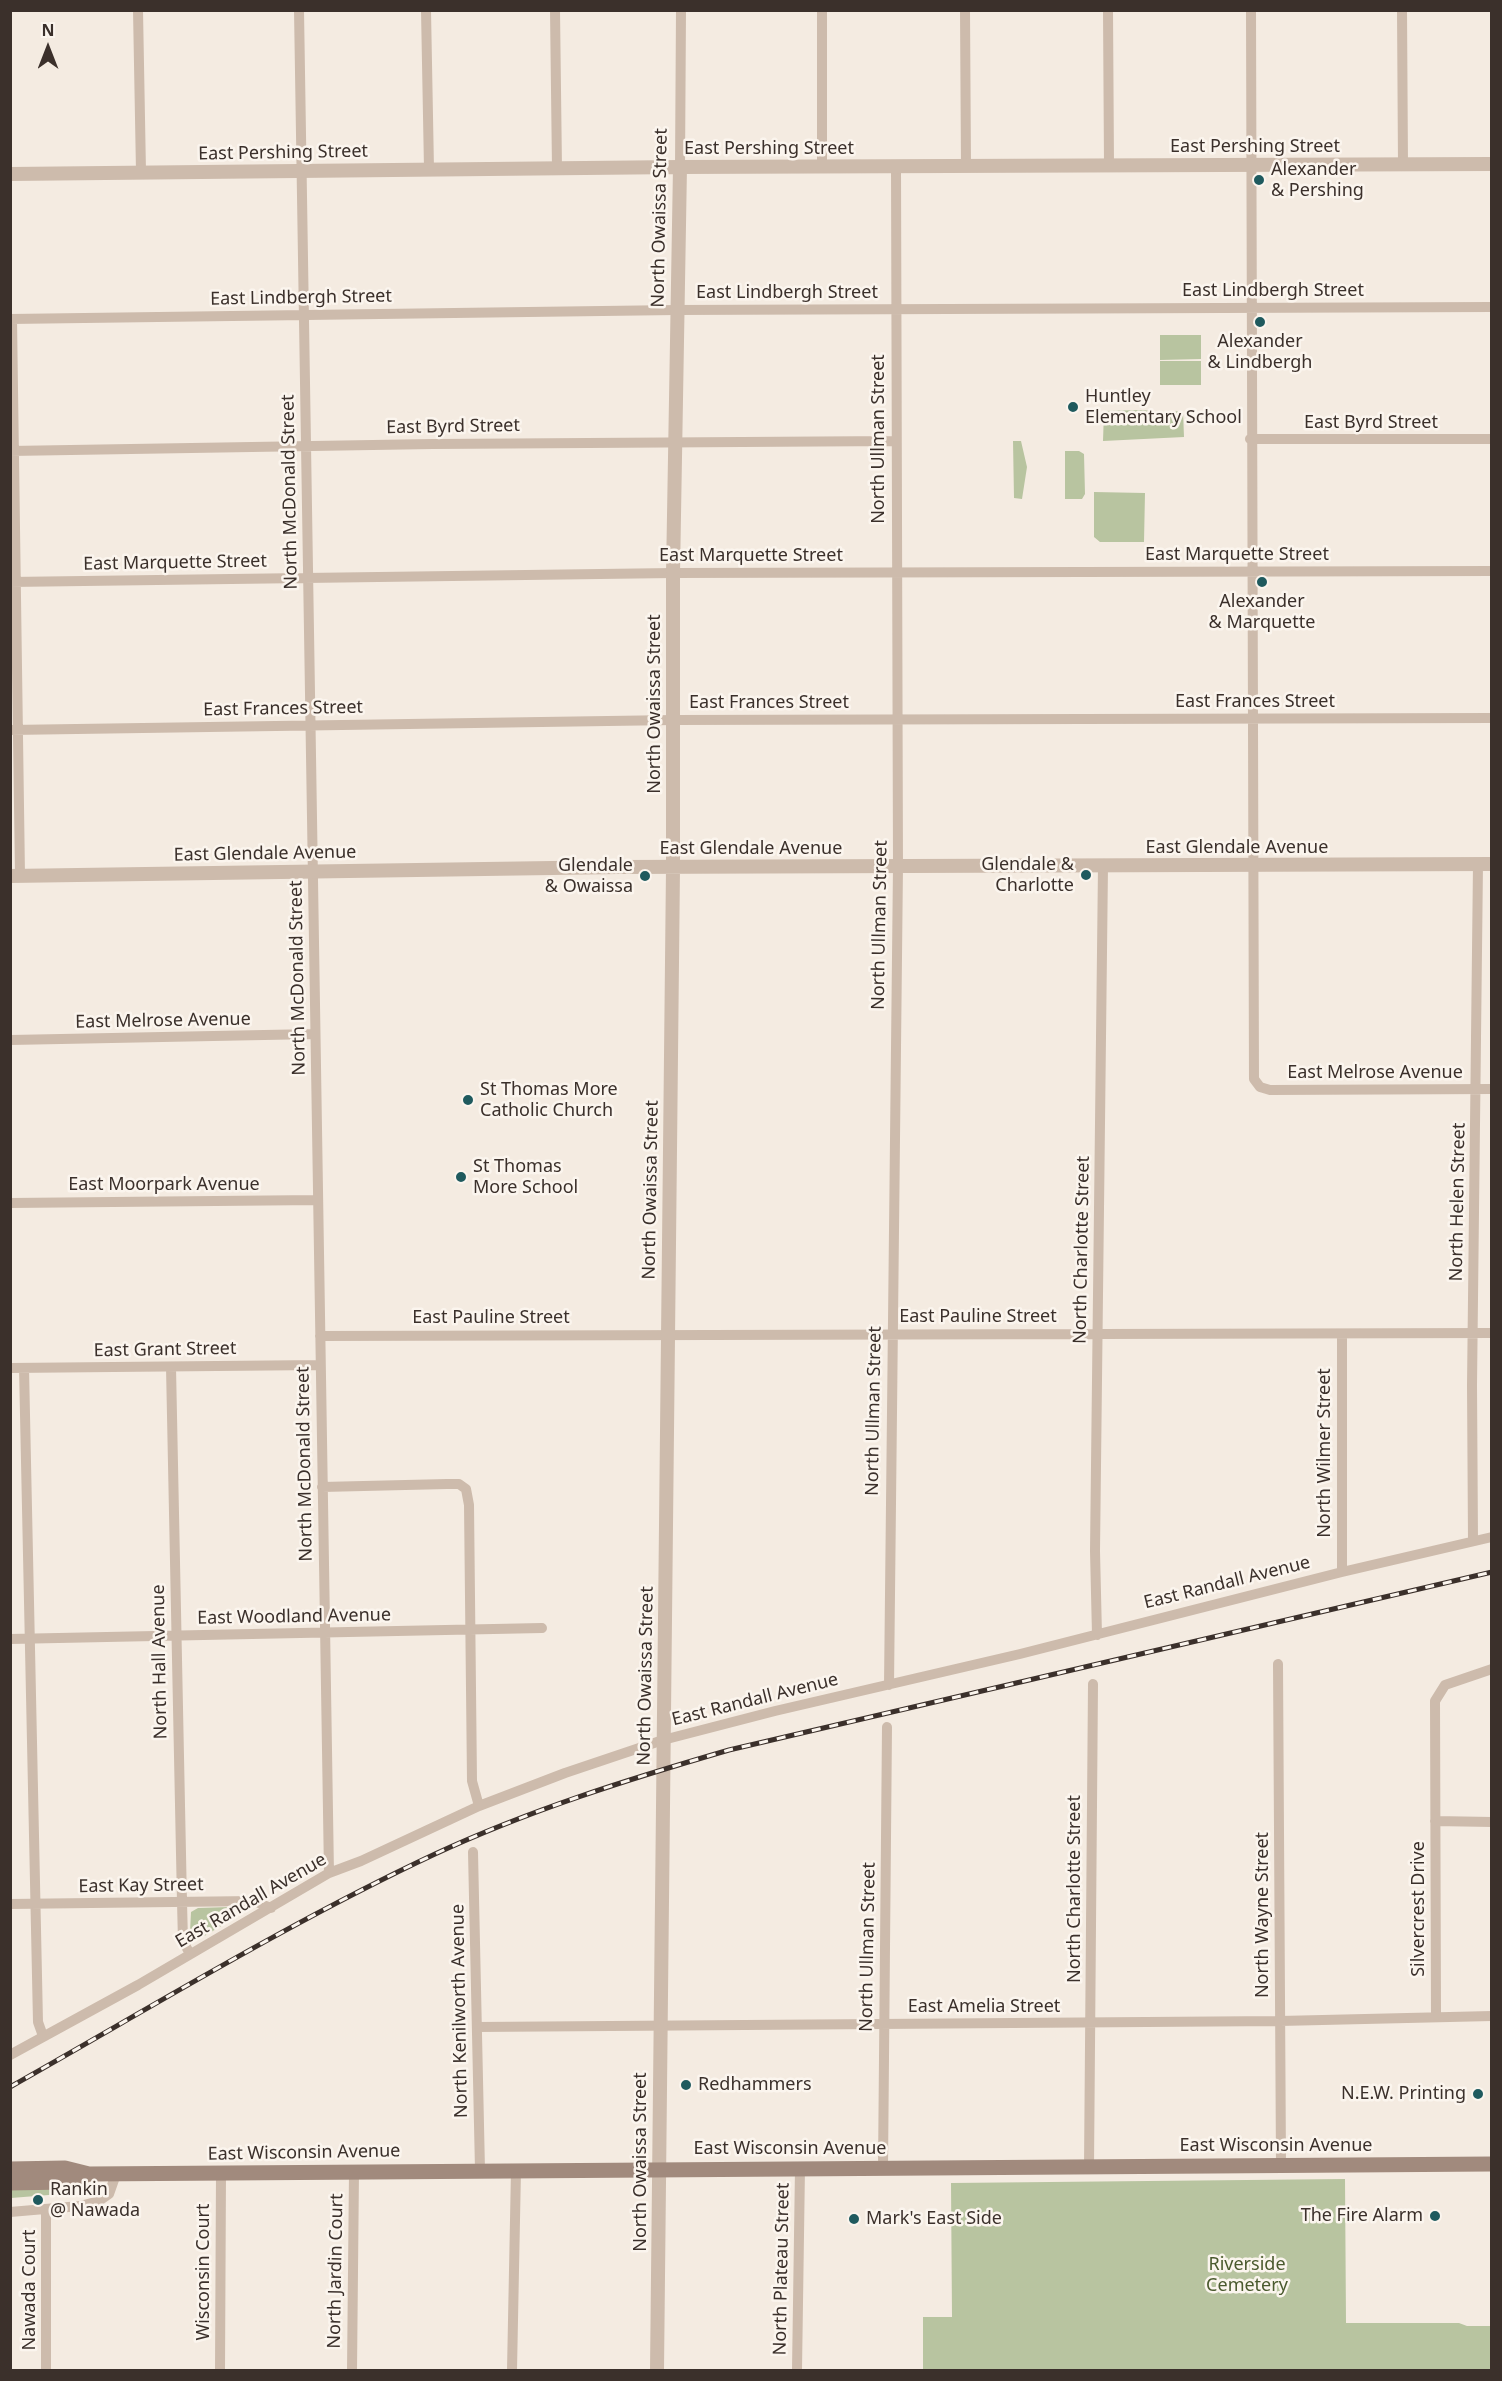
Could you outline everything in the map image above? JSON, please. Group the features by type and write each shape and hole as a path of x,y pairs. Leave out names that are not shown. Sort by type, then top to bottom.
{"main road":[{"name":"East Wisconsin Avenue","path":"10,2169 65,2168 89,2174 116,2174 1491,2164"},
{"name":"East Wisconsin Avenue","path":"10,2183 64,2182 89,2174"}],"street":[{"path":"138,10 141,172"},
{"name":"North McDonald Street","path":"299,10 329,1873"},
{"path":"426,10 429,169"},
{"path":"555,10 557,169"},
{"name":"North Owaissa Street","path":"657,2370 673,868 673,573 681,10"},
{"path":"822,10 822,168"},
{"path":"965,10 966,166"},
{"path":"1108,10 1108,165"},
{"path":"1251,10 1250,440 1254,866"},
{"path":"1402,10 1403,165"},
{"name":"East Pershing Street","path":"10,174 680,167 1491,164"},
{"name":"North Ullman Street","path":"889,1685 898,866 896,166"},
{"name":"East Lindbergh Street","path":"11,319 676,309 1491,307"},
{"path":"11,319 15,875"},
{"name":"East Byrd Street","path":"1250,440 1491,439"},
{"name":"East Byrd Street","path":"12,451 675,441 896,441"},
{"name":"East Marquette Street","path":"13,582 673,573 1491,571"},
{"name":"East Frances Street","path":"14,730 674,720 1491,718"},
{"name":"East Glendale Avenue","path":"15,875 898,866 1485,864"},
{"name":"North Helen Street","path":"1473,1541 1475,1089 1485,864"},
{"name":"North Charlotte Street","path":"1097,1635 1095,1621 1097,1334 1103,866"},
{"name":"East Melrose Avenue","path":"1254,866 1253,1071 1254,1079 1260,1087 1270,1090 1491,1089"},
{"name":"East Melrose Avenue","path":"10,1040 315,1034"},
{"name":"East Moorpark Avenue","path":"10,1203 318,1200"},
{"name":"North Wilmer Street","path":"1342,1334 1342,1572"},
{"name":"East Pauline Street","path":"320,1336 1491,1334"},
{"name":"East Grant Street","path":"10,1368 320,1365"},
{"name":"North Hall Avenue","path":"171,1367 183,1941 190,1954"},
{"path":"24,1368 38,2022 43,2036"},
{"path":"322,1488 447,1484 464,1486 467,1492 472,1781 479,1806"},
{"name":"East Randall Avenue","path":"10,2055 329,1873 361,1861 479,1806 565,1773 663,1740 775,1711 1097,1635 1155,1618 1491,1537"},
{"name":"East Woodland Avenue","path":"10,1639 542,1628"},
{"name":"North Wayne Street","path":"1278,1664 1281,2165"},
{"path":"1435,1821 1435,1701 1445,1684 1491,1669"},
{"name":"North Charlotte Street","path":"1089,2166 1093,1684"},
{"name":"North Ullman Street","path":"883,2168 887,1727"},
{"name":"Silvercrest Drive","path":"1436,2017 1435,1821 1491,1822"},
{"name":"North Kenilworth Avenue","path":"473,1852 480,2170"},
{"name":"East Kay Street","path":"10,1904 254,1901 271,1908"},
{"name":"East Amelia Street","path":"477,2027 1280,2021 1491,2016"},
{"name":"North Plateau Street","path":"797,2370 800,2168"},
{"path":"512,2370 516,2170"},
{"name":"North Jardin Court","path":"352,2370 354,2172"},
{"name":"Wisconsin Court","path":"220,2370 221,2173"},
{"path":"10,2212 81,2206 99,2201 109,2194 116,2174"},
{"name":"Nawada Court","path":"46,2209 46,2370"}],"green space":[{"path":"1160,335 1201,335 1201,359 1160,360"},
{"path":"1160,361 1201,361 1201,385 1160,385"},
{"path":"1104,411 1183,411 1184,437 1103,441"},
{"path":"1013,441 1021,441 1027,467 1022,499 1014,498"},
{"path":"1065,451 1079,451 1084,454 1085,494 1082,499 1065,499"},
{"path":"1094,492 1145,493 1144,542 1100,542 1094,537"},
{"path":"229,1907 233,1910 233,1919 201,1938 194,1937 190,1932 191,1912 198,1908"},
{"name":"Riverside Cemetery","path":"1345,2179 1346,2323 1459,2323 1467,2326 1491,2326 1491,2370 923,2370 923,2317 952,2317 951,2183"},
{"path":"11,2189 85,2189 86,2192 11,2198"}],"railway":[{"path":"10,2087 221,1966 381,1880 471,1838 580,1796 729,1750 1492,1572"}],"place":[{"name":"Alexander & Pershing","path":"1259,180"},
{"name":"Alexander & Lindbergh","path":"1260,322"},
{"name":"Huntley Elementary School","path":"1073,407"},
{"name":"Alexander & Marquette","path":"1262,582"},
{"name":"Glendale & Charlotte","path":"1086,875"},
{"name":"Glendale & Owaissa","path":"645,876"},
{"name":"St Thomas More Catholic Church","path":"468,1100"},
{"name":"St Thomas More School","path":"461,1177"},
{"name":"Redhammers","path":"686,2085"},
{"name":"N.E.W. Printing","path":"1478,2094"},
{"name":"Rankin @ Nawada","path":"38,2200"},
{"name":"The Fire Alarm","path":"1435,2216"},
{"name":"Mark's East Side","path":"854,2219"}]}
